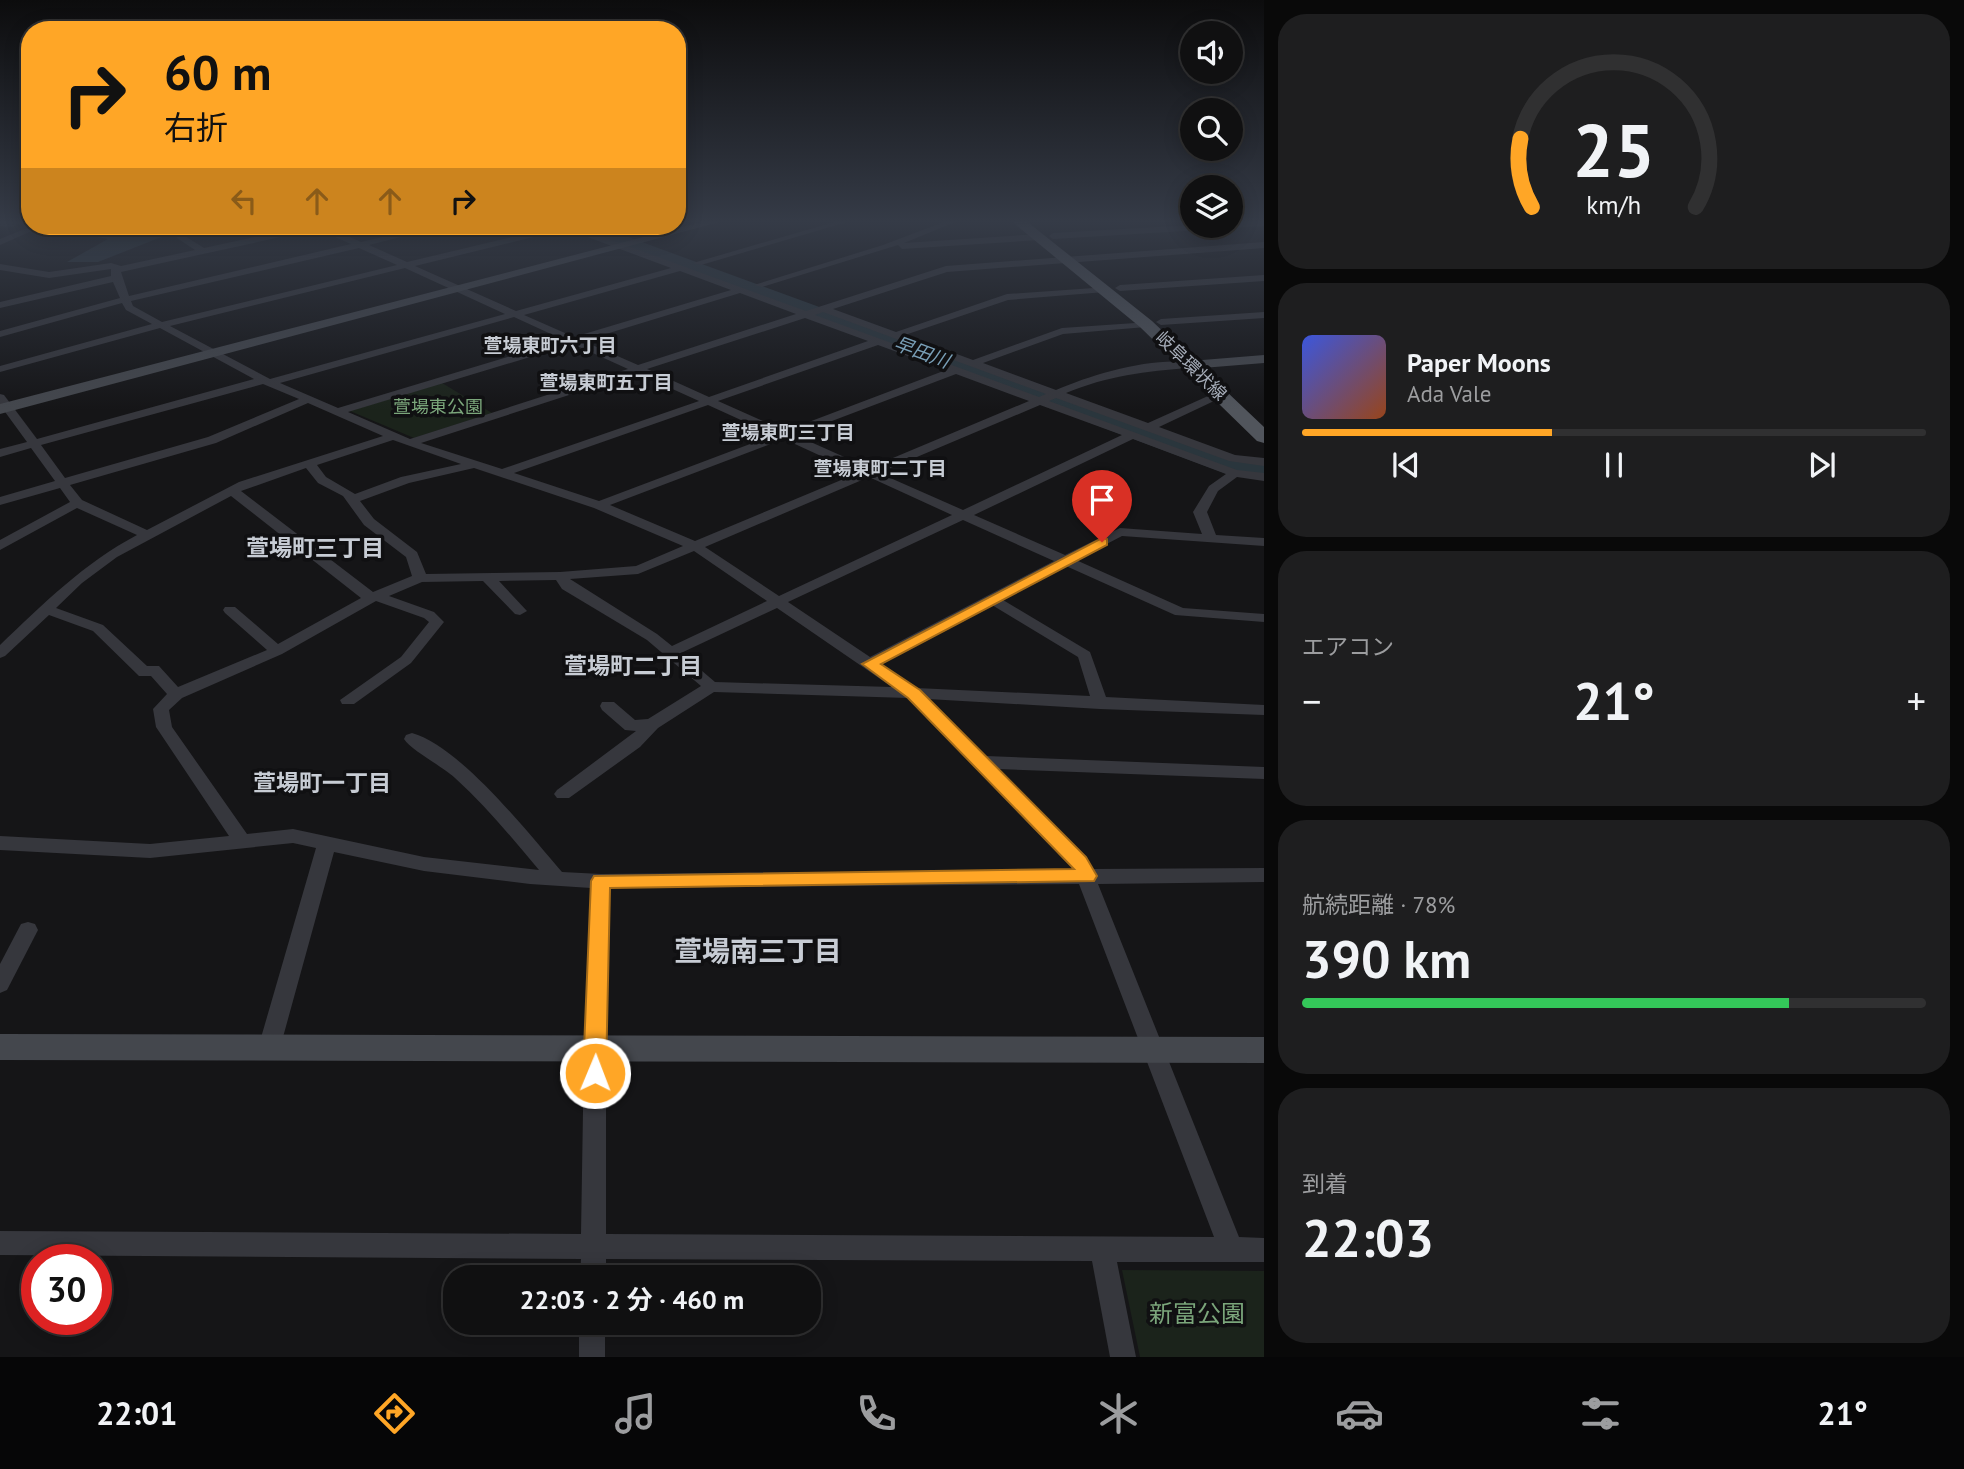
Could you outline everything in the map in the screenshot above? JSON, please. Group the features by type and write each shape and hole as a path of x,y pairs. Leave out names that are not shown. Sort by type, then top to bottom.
{"main road":[{"name":"岐阜環状線","path":"1107,283 1198,365 1264,418"},
{"name":"岐阜環状線","path":"1198,365 1223,397 1264,437"}],"street":[{"path":"0,305 81,283"},
{"path":"119,283 129,309 267,381 409,443 599,505 695,546 914,694 1080,862 1231,1249"},
{"path":"0,334 195,283"},
{"path":"0,369 161,325 333,283"},
{"path":"448,283 1188,614 1264,618"},
{"path":"147,536 77,503 3,404 476,283"},
{"path":"0,453 626,283"},
{"path":"723,283 956,369 1149,427 1233,458 1264,463"},
{"path":"754,283 974,363 1133,435 1235,473 1264,477"},
{"path":"759,285 765,283"},
{"path":"409,443 902,283"},
{"path":"896,335 1007,297 1184,283"},
{"path":"339,411 741,290"},
{"path":"974,363 1062,331 1264,315"},
{"path":"503,473 879,341"},
{"path":"241,840 164,727 161,709 176,694 277,651 373,597 419,578 561,576 638,570 1111,373 1264,359"},
{"path":"599,505 956,369"},
{"path":"1149,427 1212,398 1223,397"},
{"path":"0,501 212,440 309,399"},
{"path":"671,652 1133,435"},
{"path":"0,653 46,609 112,554 232,491 271,475 310,465 394,436"},
{"path":"354,499 405,480 475,464"},
{"path":"310,465 322,480 354,499 356,506 369,522 412,555 419,578"},
{"path":"1211,538 1200,512 1213,489 1235,473"},
{"path":"232,491 373,597 429,615 437,622 406,660 348,700"},
{"path":"0,545 77,503"},
{"path":"869,664 1120,532 1264,542"},
{"path":"561,576 567,586 671,652 711,687"},
{"path":"487,577 520,611"},
{"path":"993,600 1084,655 1100,704"},
{"path":"46,609 98,628 145,673 153,669 176,694"},
{"path":"230,610 277,651"},
{"path":"563,794 634,743 652,724 711,687 1264,710"},
{"path":"608,706 631,726 652,724"},
{"path":"412,739 459,771 557,879"},
{"path":"981,762 1264,773"},
{"path":"0,843 150,851 293,836 424,864 557,879 601,881 1264,876"},
{"path":"269,1048 327,843"},
{"path":"593,1265 595,1049 601,881"},
{"path":"0,984 28,930"},
{"path":"0,1047 1264,1050"},
{"path":"0,1242 1264,1250"},
{"path":"1102,1250 1124,1357"},
{"path":"592,1357 593,1335"}],"green space":[{"name":"萱場東公園","path":"442,383 492,413 414,438 350,411"},
{"name":"新富公園","path":"1122,1270 1264,1271 1264,1357 1140,1357"}],"waterway":[{"name":"早田川","path":"737,283 1236,468 1264,471"}],"district":[{"name":"萱場東町六丁目","path":"550,345"},
{"name":"萱場東町五丁目","path":"606,382"},
{"name":"萱場東町三丁目","path":"788,432"},
{"name":"萱場東町二丁目","path":"880,468"},
{"name":"萱場町三丁目","path":"315,548"},
{"name":"萱場町二丁目","path":"633,666"},
{"name":"萱場町一丁目","path":"322,783"},
{"name":"萱場南三丁目","path":"758,951"}],"route":[{"path":"595,1073 601,881 1087,876 1080,862 914,694 869,664 1102,542"}]}
